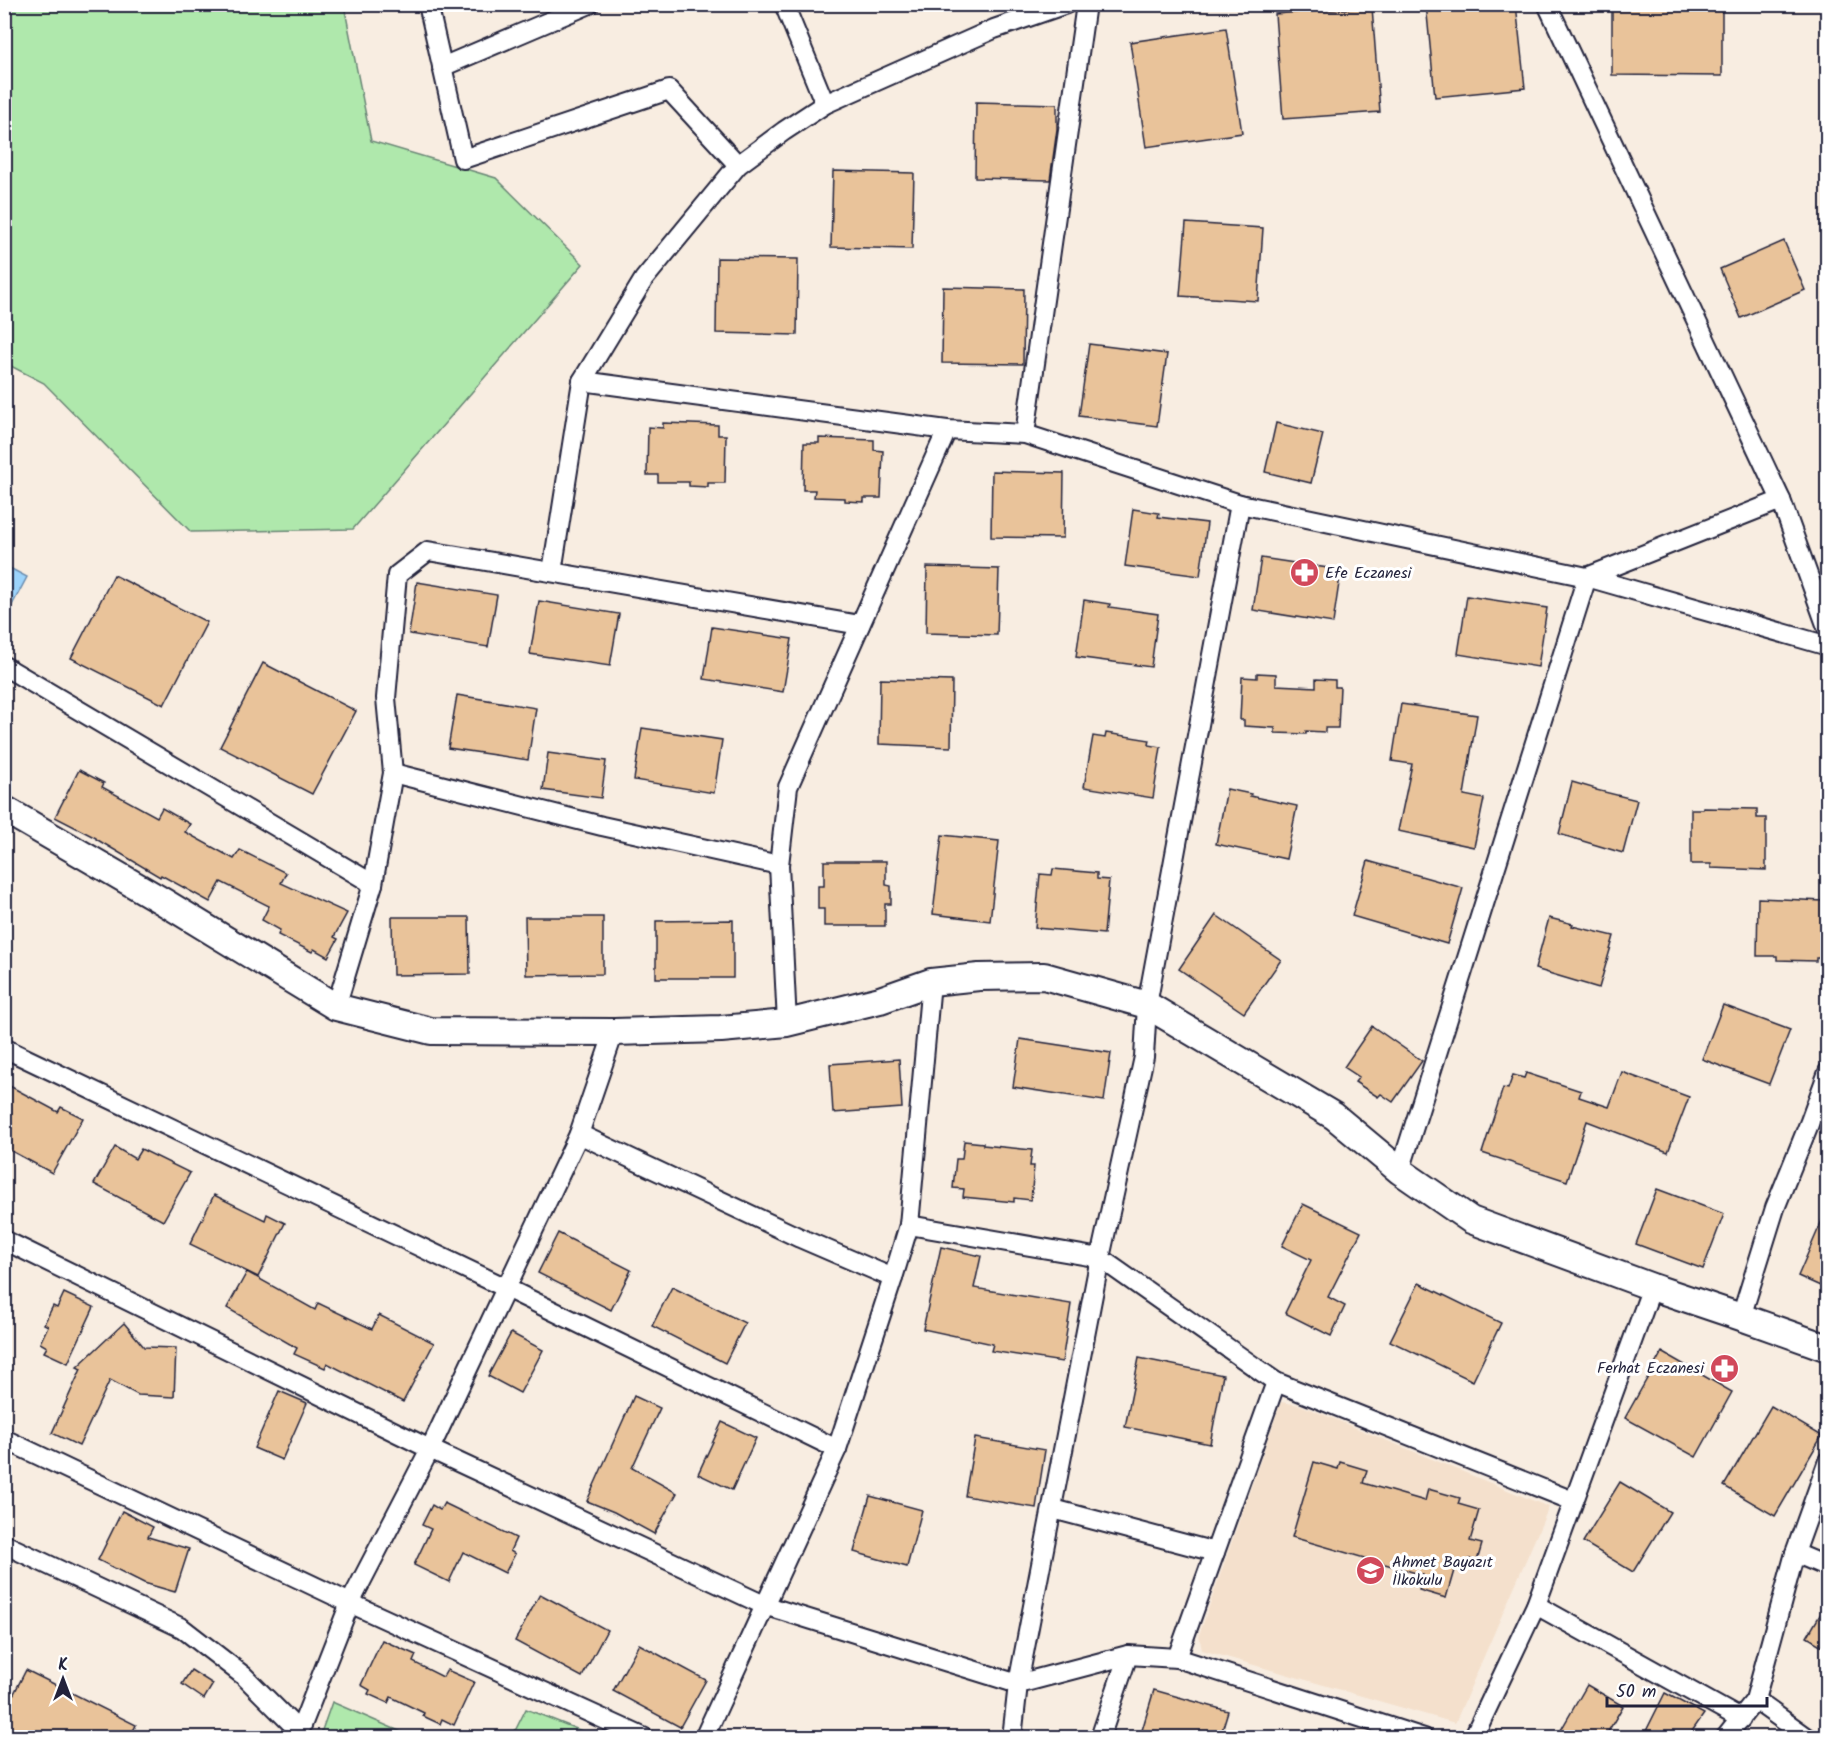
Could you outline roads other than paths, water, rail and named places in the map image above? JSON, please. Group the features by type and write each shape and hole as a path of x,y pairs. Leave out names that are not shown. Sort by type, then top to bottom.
{"street":[{"path":"428,4 463,159 669,90 738,165"},
{"path":"442,67 590,4"},
{"path":"784,4 825,104"},
{"path":"552,572 582,381 644,279 738,165 825,104 994,29 1066,4"},
{"path":"1025,434 1086,4"},
{"path":"1547,4 1781,500 1827,630"},
{"path":"582,381 947,430 1025,434 1240,504 1587,577 1827,646"},
{"path":"787,1023 779,865 788,787 947,430"},
{"path":"1587,577 1781,500"},
{"path":"1012,1737 1018,1684 1100,1258 1144,1057 1147,1005 1240,504"},
{"path":"336,1007 373,884 393,773 386,698 397,575 428,551 860,626"},
{"path":"1400,1171 1587,577"},
{"path":"4,666 373,884"},
{"path":"393,773 602,826 779,865"},
{"path":"4,808 336,1007 431,1031 614,1032 721,1029 787,1023 880,1000 931,982 979,977 1044,976 1147,1005 1334,1116 1400,1171 1471,1220 1652,1287 1827,1348"},
{"path":"704,1737 837,1449 909,1225 931,982"},
{"path":"4,1544 182,1628 244,1676 298,1734 350,1604 430,1449 579,1134 614,1032"},
{"path":"4,1048 837,1449"},
{"path":"1741,1317 1775,1208 1827,1072"},
{"path":"579,1134 800,1238 893,1278"},
{"path":"909,1225 1100,1258 1276,1382 1573,1501"},
{"path":"4,1240 430,1449 764,1605 1018,1684 1128,1655 1177,1658 1424,1737"},
{"path":"1473,1737 1536,1605 1652,1287"},
{"path":"1177,1658 1276,1382"},
{"path":"4,1439 350,1604 645,1737"},
{"path":"1725,1737 1755,1700 1795,1553 1827,1461"},
{"path":"1053,1509 1215,1552"},
{"path":"1795,1553 1827,1567"},
{"path":"1536,1605 1741,1719"},
{"path":"1100,1737 1128,1655"},
{"path":"1755,1700 1808,1737"}],"water":[{"path":"4,565 27,577 10,609 5,606"}],"place":[{"name":"Efe Eczanesi","path":"1304,573"},
{"name":"Ferhat Eczanesi","path":"1725,1368"},
{"name":"Ahmet Bayazıt İlkokulu","path":"1371,1571"}]}
